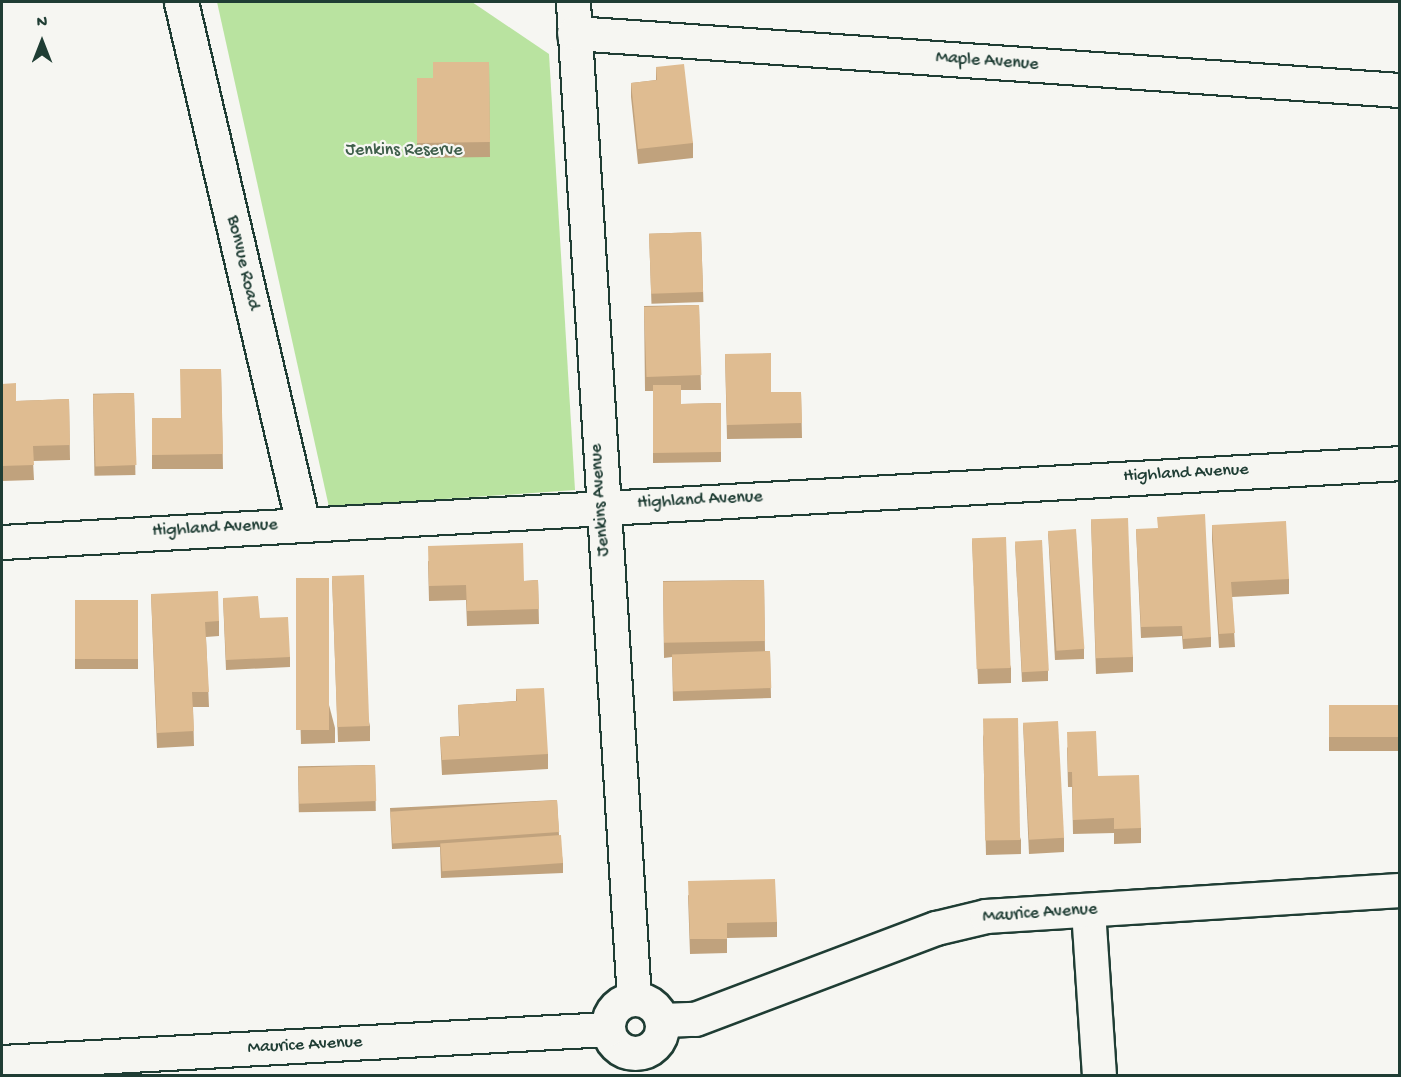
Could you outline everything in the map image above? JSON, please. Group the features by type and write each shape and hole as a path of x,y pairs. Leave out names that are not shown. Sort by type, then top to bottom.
{"street":[{"name":"Bonvue Road","path":"181,2 303,524"},
{"name":"Maple Avenue","path":"574,17 1400,90"},
{"name":"Jenkins Avenue","path":"574,17 602,506 634,999"},
{"name":"Highland Avenue","path":"2,542 602,506 1400,463"},
{"name":"Maurice Avenue","path":"662,1020 695,1018 936,928 986,916 1400,890"},
{"path":"1088,910 1099,1076"},
{"path":"634,999 646,1001 662,1020 661,1035 636,1064 612,1042 608,1029 610,1015 619,1004 634,999"},
{"name":"Maurice Avenue","path":"2,1062 112,1066 608,1029"}],"green space":[{"name":"Jenkins Reserve","path":"217,2 472,2 549,54 575,490 329,507"}],"building":[{"path":"433,62 489,62 490,142 417,143 417,78 433,78"},
{"path":"684,64 693,143 638,149 631,83 657,80 656,67"},
{"path":"701,232 703,292 651,294 649,234"},
{"path":"699,305 701,375 646,377 644,307"},
{"path":"771,353 771,392 801,392 802,423 727,425 725,354"},
{"path":"180,369 221,369 223,454 152,455 152,418 181,418"},
{"path":"16,383 16,401 69,399 70,445 33,446 34,465 2,466 2,384"},
{"path":"653,385 681,385 681,404 721,403 721,452 653,453"},
{"path":"134,393 137,465 96,466 93,394"},
{"path":"1205,514 1211,637 1183,639 1182,626 1141,627 1136,529 1158,528 1157,517"},
{"path":"1128,518 1133,657 1096,658 1091,519"},
{"path":"1286,521 1289,579 1231,582 1235,633 1219,634 1212,525"},
{"path":"1076,529 1084,649 1056,651 1048,531"},
{"path":"1006,537 1011,668 977,669 972,538"},
{"path":"1042,540 1049,671 1022,672 1015,541"},
{"path":"523,543 524,581 538,580 539,609 467,611 466,585 429,586 428,546"},
{"path":"364,575 369,726 337,727 332,576"},
{"path":"296,578 329,578 329,730 296,730"},
{"path":"764,580 765,641 664,643 663,582"},
{"path":"218,591 219,621 205,622 209,692 192,692 194,731 157,733 151,594"},
{"path":"258,596 260,618 288,617 290,657 226,660 223,598"},
{"path":"75,600 138,600 138,659 75,659"},
{"path":"770,651 771,688 673,691 672,654"},
{"path":"544,688 548,754 442,760 440,737 460,736 458,705 517,701 516,689"},
{"path":"1329,705 1400,705 1400,737 1329,737"},
{"path":"1018,718 1020,840 985,841 983,719"},
{"path":"1058,721 1064,838 1029,840 1023,723"},
{"path":"1096,731 1098,776 1139,775 1141,828 1114,829 1114,818 1073,820 1072,772 1068,772 1067,732"},
{"path":"375,765 376,801 299,804 298,768"},
{"path":"557,800 559,832 393,844 390,812"},
{"path":"561,835 563,863 442,871 440,843"},
{"path":"775,879 777,922 727,923 727,939 690,939 688,881"}]}
